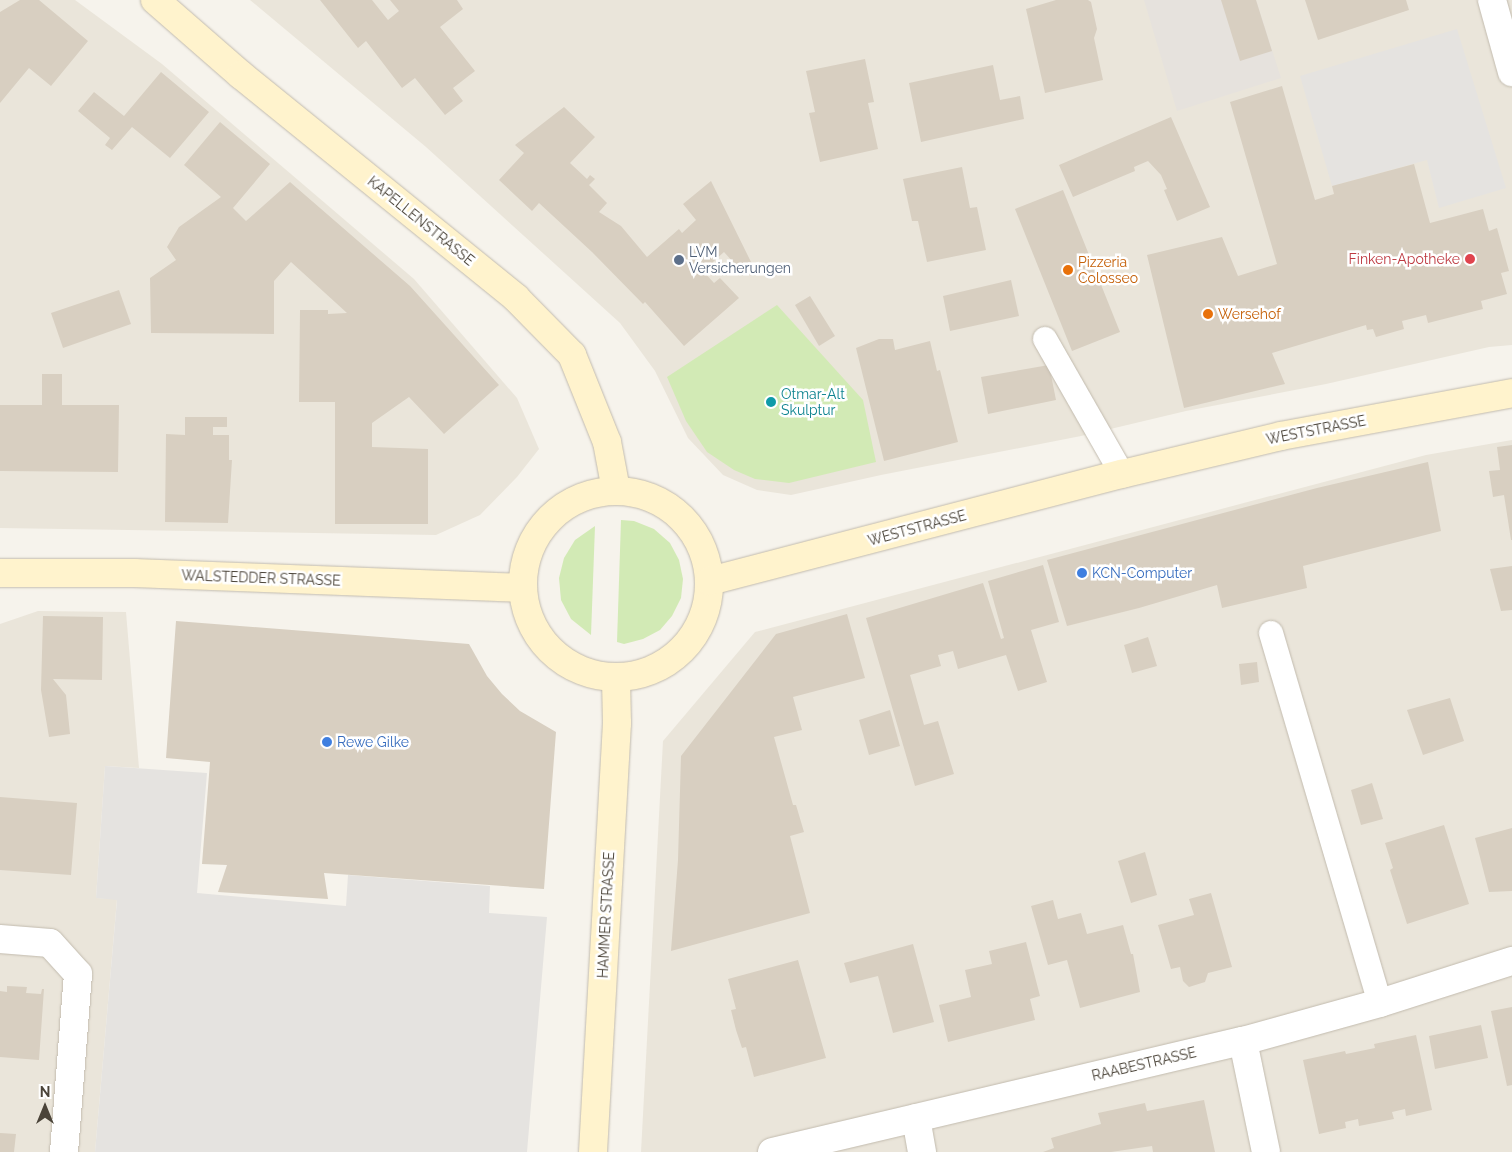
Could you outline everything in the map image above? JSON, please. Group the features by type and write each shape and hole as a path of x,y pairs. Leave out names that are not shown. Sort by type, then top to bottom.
{"main road":[{"name":"KAPELLENSTRASSE","path":"155,0 240,75 516,298 572,355 607,442 616,490"},
{"name":"WESTSTRASSE","path":"710,581 1122,474 1281,436 1512,393"},
{"path":"616,490 645,494 671,507 691,527 705,553 710,581 706,611 693,637 672,659 646,673 616,678 588,674 562,661 541,641 527,616 521,588 525,558 538,530 559,508 586,495 616,490"},
{"name":"WALSTEDDER STRASSE","path":"0,573 141,573 521,588"},
{"name":"HAMMER STRASSE","path":"593,1152 617,723 616,678"}],"street":[{"path":"1492,0 1512,72"},
{"path":"0,939 50,943 78,974 64,1152"},
{"name":"RAABESTRASSE","path":"772,1152 1243,1041 1380,1003 1512,961"},
{"path":"1243,1041 1266,1152"},
{"path":"916,1118 922,1152"}],"lane":[{"path":"1045,339 1122,474"},
{"path":"1271,633 1380,1003"}],"shaded area":[{"path":"0,0 75,0 162,64 414,279 517,398 539,449 517,477 480,515 436,535 0,528"},
{"path":"250,0 1512,0 1512,345 1489,347 1326,384 1186,411 1081,436 881,475 791,495 757,490 723,475 688,438 655,371 620,323 426,147"},
{"path":"1144,0 1256,0 1281,78 1177,111"},
{"path":"1457,29 1506,188 1439,208 1427,160 1332,186 1300,76"},
{"path":"1512,440 1512,1152 641,1152 663,741 755,632 1426,455"},
{"path":"38,611 126,612 139,768 105,766 96,898 117,899 95,1152 0,1152 0,624"},
{"path":"105,766 207,773 197,893 346,906 348,875 490,886 489,913 547,917 527,1152 95,1152 117,900 96,898"}],"green space":[{"path":"777,305 863,400 876,462 789,483 755,479 734,470 707,452 686,421 667,377"},
{"path":"621,520 634,521 654,529 670,543 679,560 683,579 681,598 672,616 660,630 643,639 624,644 617,642"},
{"path":"595,526 591,635 571,619 561,600 559,578 564,558 575,540"}],"building":[{"path":"20,0 39,0 88,41 51,86 29,68 0,103 0,12"},
{"path":"320,0 372,0 388,20 399,11 390,0 457,0 463,9 440,27 475,71 453,88 463,101 445,115 415,78 402,88 366,41 358,48"},
{"path":"1056,0 1088,0 1091,2 1097,29 1094,38 1103,80 1045,93 1026,9"},
{"path":"1221,0 1256,0 1272,51 1240,61"},
{"path":"1305,0 1406,0 1409,10 1318,40"},
{"path":"865,59 874,102 868,103 878,149 820,162 809,113 815,112 806,71"},
{"path":"993,65 1000,100 1020,96 1024,119 921,142 909,83"},
{"path":"161,72 209,112 170,158 132,127 112,150 105,145 110,138 78,111 94,92 124,116"},
{"path":"1282,86 1315,200 1334,194 1332,186 1414,164 1430,223 1483,209 1489,231 1497,228 1509,271 1501,273 1507,294 1481,301 1483,309 1428,323 1426,315 1402,321 1404,329 1376,337 1373,329 1367,330 1366,325 1272,353 1285,384 1184,408 1147,255 1222,237 1238,276 1277,264 1230,102"},
{"path":"564,107 595,137 570,163 587,179 590,175 595,179 589,185 607,203 599,212 621,226 647,257 679,229 682,233 696,220 683,204 711,181 752,264 742,272 724,252 703,271 714,283 720,278 739,298 684,346 645,302 643,304 592,252 539,203 532,211 499,180 524,153 515,145"},
{"path":"1171,117 1210,207 1177,221 1164,190 1167,189 1161,175 1148,161 1134,167 1135,171 1073,197 1059,165"},
{"path":"220,122 270,164 233,208 246,221 290,182 410,286 499,385 444,434 409,397 372,423 372,447 428,449 428,524 335,524 335,402 299,402 300,310 328,310 328,314 347,313 291,262 274,281 274,334 151,333 150,278 176,260 167,247 179,227 221,197 184,165"},
{"path":"962,167 970,208 977,207 986,250 927,262 918,221 912,221 903,179"},
{"name":"Pizzeria Colosseo","path":"1063,190 1120,332 1072,351 1015,209"},
{"path":"1011,280 1019,316 950,331 943,296"},
{"path":"119,290 131,324 63,348 51,313"},
{"path":"810,296 835,336 819,346 795,305"},
{"path":"879,339 893,339 895,350 930,341 937,371 940,370 958,442 884,461 856,348"},
{"path":"1049,365 1056,400 988,414 981,377"},
{"path":"42,374 62,374 62,405 119,405 118,472 0,471 0,405 42,405"},
{"path":"185,417 227,417 227,427 213,427 213,435 229,435 229,460 232,460 228,523 165,522 166,434 185,435"},
{"path":"1512,445 1511,540 1504,495 1493,497 1489,471 1500,470 1497,447"},
{"path":"1428,462 1441,531 1303,566 1307,588 1222,608 1217,585 1139,608 1067,626 1047,560 1317,488"},
{"path":"1043,565 1059,622 1031,630 1047,682 1018,691 1006,655 958,669 953,651 938,655 941,666 910,675 924,725 938,721 954,774 915,786 866,618 983,583 1001,639 1004,638 988,581"},
{"path":"1512,566 1512,610 1501,611 1490,569"},
{"path":"847,614 865,678 793,697 802,730 774,737 793,805 796,805 804,832 790,836 810,913 671,951 678,860 681,756 776,634"},
{"path":"43,616 103,617 102,680 53,679 66,695 70,734 49,737 41,690"},
{"name":"Rewe Gilke","path":"176,621 469,644 487,676 502,694 520,711 556,732 544,889 324,873 328,899 218,892 227,865 202,864 210,762 166,758"},
{"path":"1148,637 1157,666 1132,673 1124,645"},
{"path":"1257,662 1259,682 1241,685 1239,664"},
{"path":"1450,698 1464,741 1423,755 1407,710"},
{"path":"890,710 900,746 869,755 859,720"},
{"path":"1372,783 1383,819 1361,825 1351,790"},
{"path":"0,797 77,803 71,875 0,870"},
{"path":"1444,825 1469,904 1407,924 1390,870 1393,868 1385,843"},
{"path":"1512,828 1512,891 1489,892 1475,838"},
{"path":"1145,852 1157,895 1131,903 1118,861"},
{"path":"1211,893 1232,967 1208,973 1205,982 1189,987 1183,981 1180,967 1171,969 1158,925 1194,915 1189,899"},
{"path":"1053,900 1058,919 1081,913 1087,934 1123,925 1131,954 1133,954 1140,992 1080,1008 1067,960 1048,965 1031,906"},
{"path":"1026,942 1040,996 1030,999 1035,1020 948,1042 939,1005 971,997 965,970 992,964 989,951"},
{"path":"913,944 934,1022 893,1033 878,976 850,983 844,963"},
{"path":"798,960 826,1058 754,1077 746,1047 742,1048 736,1030 731,1010 736,1009 728,979"},
{"path":"7,986 27,987 26,993 41,994 42,989 44,989 39,1060 0,1057 0,991 7,992"},
{"path":"1512,1007 1512,1085 1507,1086 1491,1011"},
{"path":"1481,1025 1488,1058 1435,1069 1429,1036"},
{"path":"1416,1035 1432,1110 1406,1116 1405,1109 1392,1112 1394,1119 1359,1126 1358,1119 1345,1122 1346,1128 1319,1134 1303,1060 1345,1051 1346,1054 1375,1048 1374,1044"},
{"path":"1204,1100 1215,1152 1153,1152 1152,1146 1111,1152 1043,1152 1054,1148 1051,1138 1101,1124 1098,1113 1145,1103 1147,1111"},
{"path":"0,1133 16,1134 14,1152 0,1152"}],"place":[{"name":"Finken-Apotheke","path":"1470,259"},
{"name":"LVM Versicherungen","path":"679,260"},
{"name":"Pizzeria Colosseo","path":"1068,270"},
{"name":"Wersehof","path":"1208,314"},
{"name":"Otmar-Alt Skulptur","path":"771,402"},
{"name":"KCN-Computer","path":"1082,573"},
{"name":"Rewe Gilke","path":"327,742"}]}
